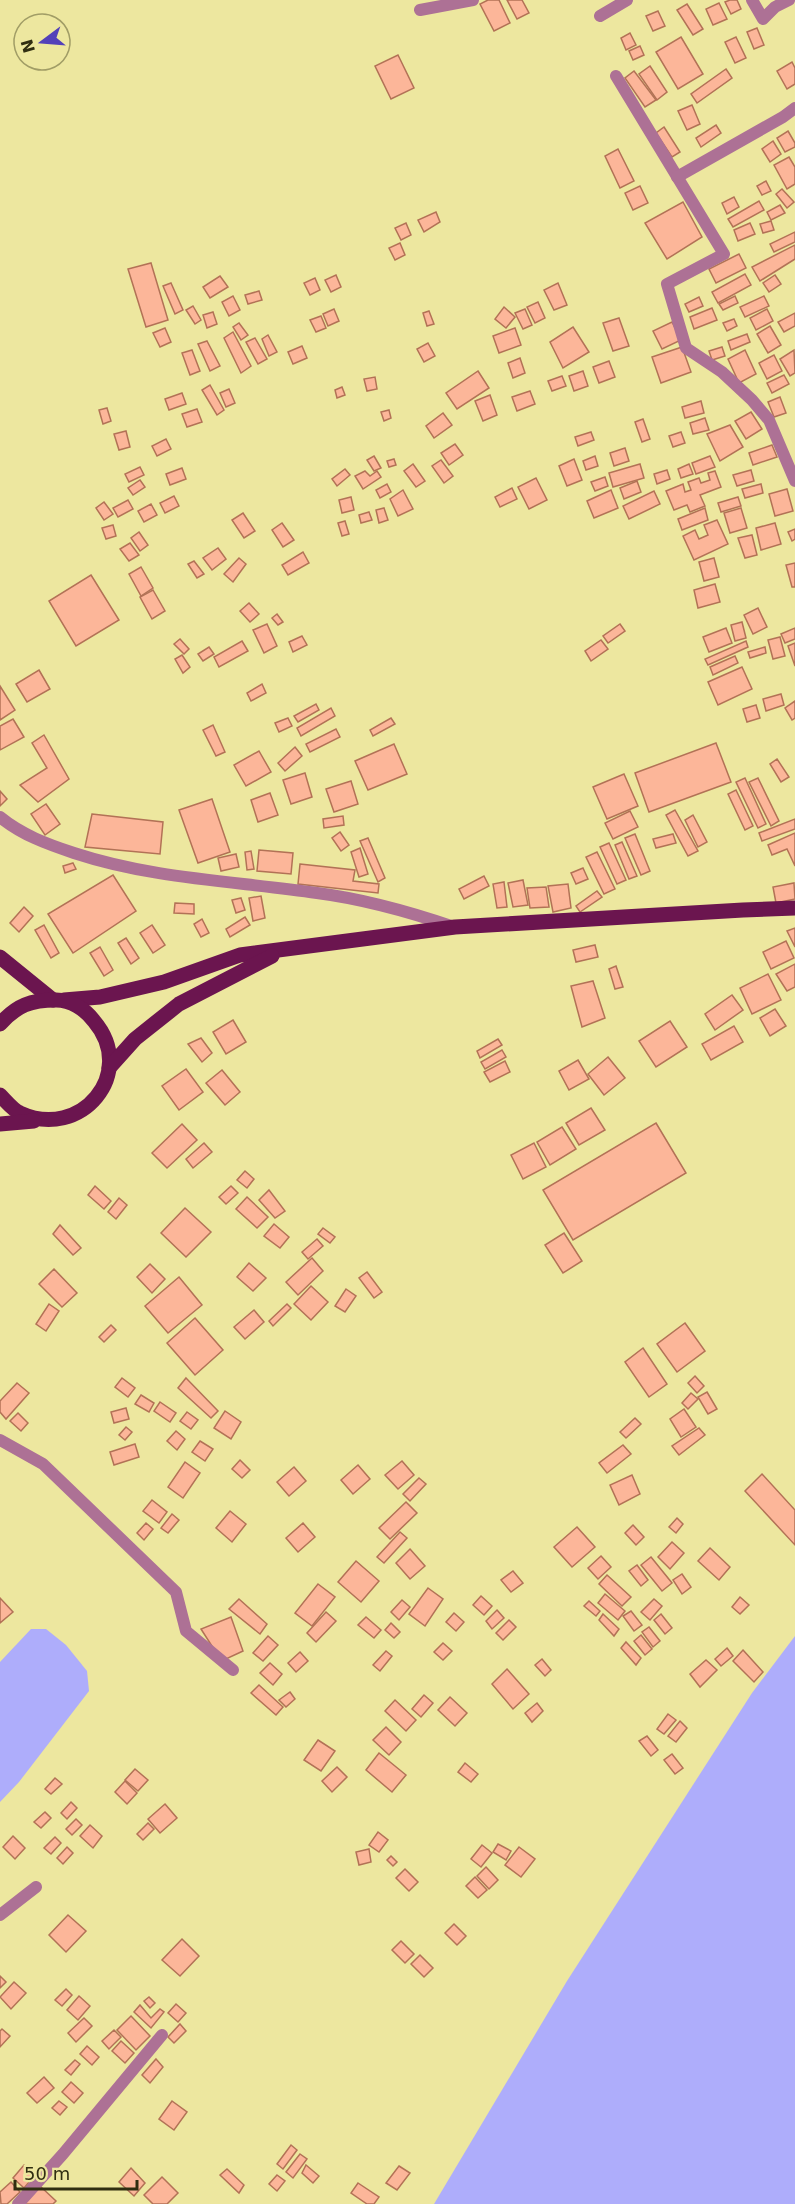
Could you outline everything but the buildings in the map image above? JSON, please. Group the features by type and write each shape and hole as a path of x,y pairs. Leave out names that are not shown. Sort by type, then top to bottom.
{"main road":[{"path":"0,1024 17,1008 39,999 100,997 134,990 164,982 240,955 455,927 795,908"},
{"path":"109,1068 135,1039 179,1004 280,951"},
{"path":"0,957 59,1000 87,1012 104,1032 109,1053 106,1083 91,1105 69,1118 0,1124"},
{"path":"0,1095 18,1112 43,1121"}],"street":[{"path":"420,10 473,0"},
{"path":"600,16 627,0"},
{"path":"752,0 763,19 775,7 789,0"},
{"path":"616,76 724,254 667,284 686,348 722,372 752,400 769,420 795,481"},
{"path":"677,177 795,108"},
{"path":"0,817 39,842 104,863 186,879 319,893 410,912 455,927"},
{"path":"0,1440 43,1464 176,1592 186,1631 233,1670"},
{"path":"0,1915 36,1887"},
{"path":"18,2204 63,2154 162,2034"}],"water":[{"path":"31,1629 46,1629 66,1645 87,1671 89,1691 19,1782 0,1802 0,1662"},
{"path":"795,1636 795,2204 434,2204 567,1981 752,1693"}]}
